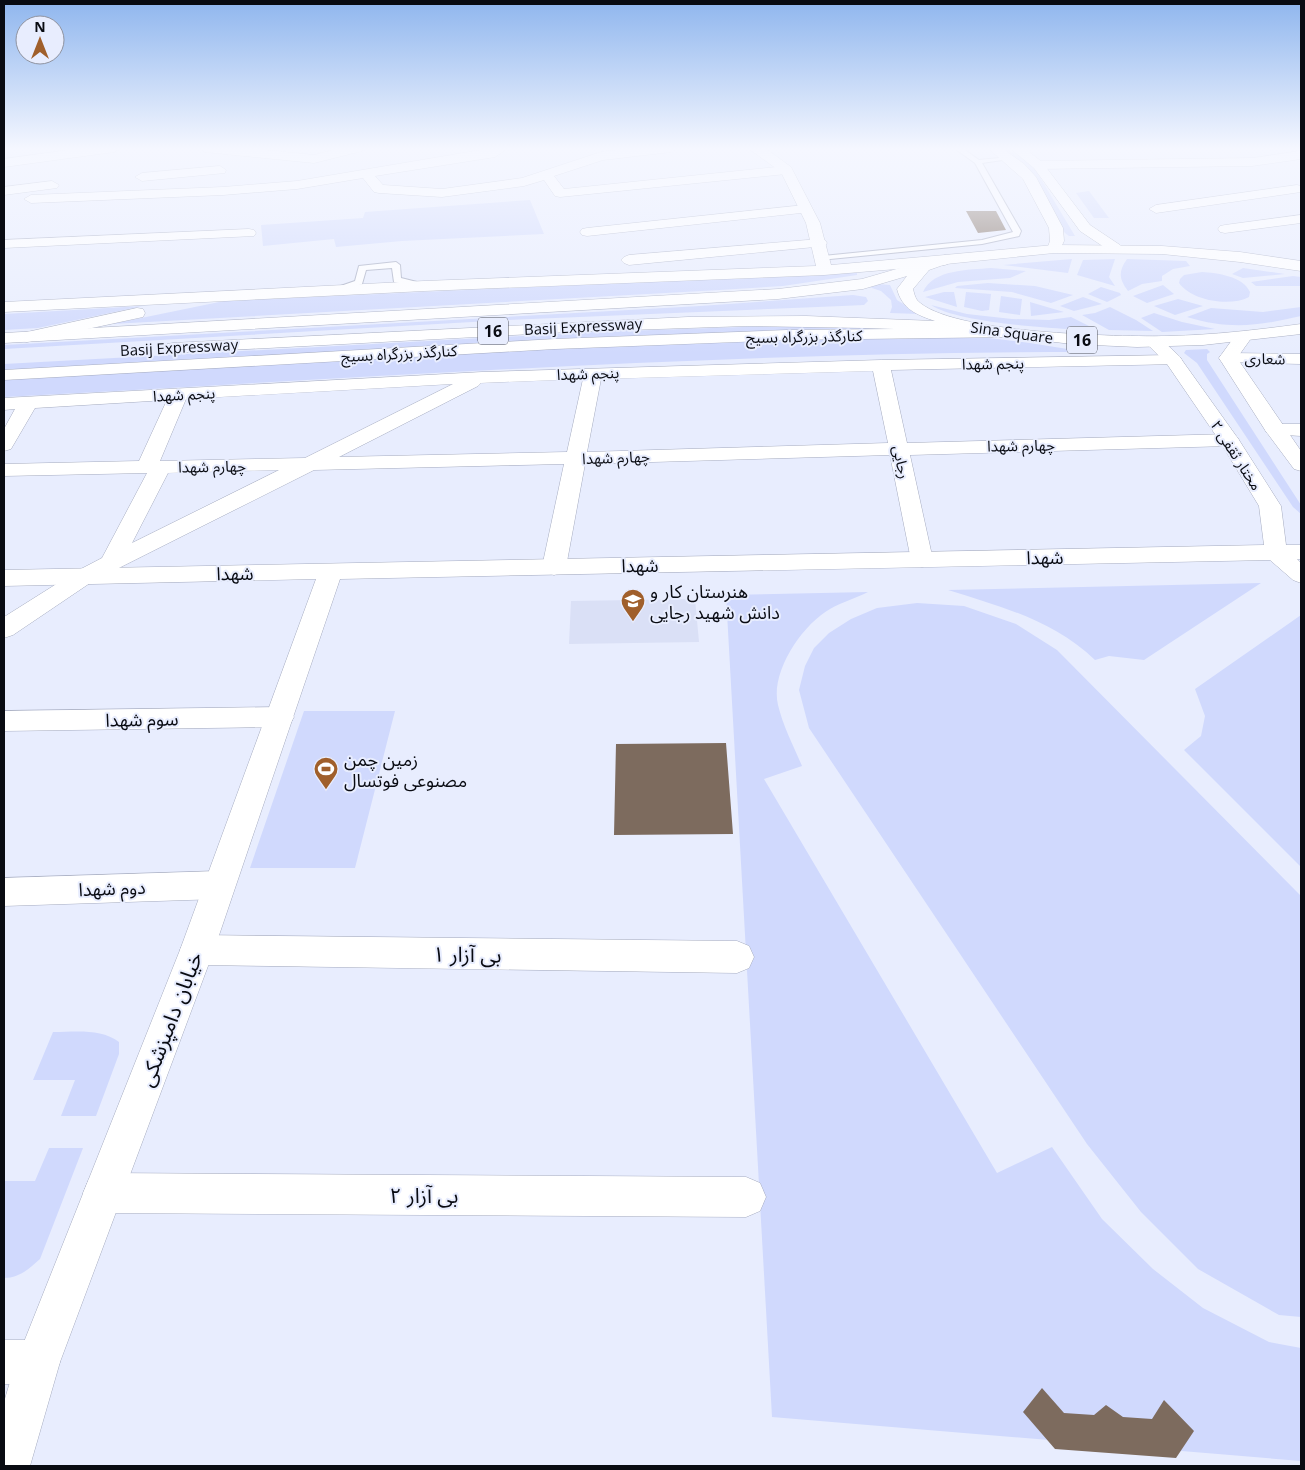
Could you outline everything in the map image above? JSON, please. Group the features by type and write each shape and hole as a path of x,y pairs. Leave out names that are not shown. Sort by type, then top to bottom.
{"main road":[{"path":"587,232 733,217"},
{"path":"808,217 822,257"},
{"path":"1050,217 1056,242 1090,238 1093,235"},
{"path":"1077,217 1093,235 1114,248"},
{"path":"1225,229 1301,219"},
{"path":"4,244 249,233"},
{"name":"16","path":"923,267 945,260 1056,242 1114,248 1162,250 1301,264"},
{"path":"4,307 424,286 822,257"},
{"path":"629,260 822,257 945,260"},
{"name":"Basij Expressway","path":"4,338 778,294 863,284 923,267"},
{"name":"Sina Square","path":"923,267 905,289 908,300 918,309 935,316 983,330 1068,339 1154,342 1243,337 1301,329"},
{"path":"778,294 855,292 868,295 877,304 865,316 793,320"},
{"path":"27,337 219,296"},
{"name":"Basij Expressway","path":"159,348 622,324 793,320 925,325 983,330"},
{"name":"کنارگذر بزرگراه بسیج","path":"4,375 555,344 787,335 1004,333"},
{"path":"1243,337 1228,358 1275,430 1301,465"},
{"name":"مختار ثقفی ۲","path":"1154,342 1173,360 1229,440 1270,506 1276,553"},
{"name":"شعاری","path":"1228,358 1301,359"},
{"name":"پنجم شهدا","path":"4,404 482,377 881,365 1173,360"},
{"name":"رجایی","path":"881,365 922,560"},
{"path":"554,567 593,373"},
{"path":"4,629 85,576 482,377"},
{"path":"110,564 154,467 179,394"},
{"path":"4,445 29,402"},
{"path":"1275,430 1301,430"},
{"name":"چهارم شهدا","path":"4,470 576,458 1229,440"},
{"path":"1276,553 1301,552"},
{"path":"1276,553 1301,575"},
{"name":"شهدا","path":"4,578 1276,553"},
{"name":"خیابان دامپزشکی","path":"7,1466 21,1362 103,1193 197,950 331,571"},
{"name":"سوم شهدا","path":"4,721 280,717"},
{"name":"دوم شهدا","path":"4,892 219,885"},
{"name":"بی آزار ۱","path":"197,950 737,957"},
{"name":"بی آزار ۲","path":"103,1193 746,1197"}],"lane":[{"path":"822,257 982,242 1016,234 1017,231 1009,217"},
{"path":"330,291 359,282 362,268 396,265 397,280 424,286"}],"shaded area":[{"path":"537,217 544,234 402,241 336,247 334,239 263,246 261,225 363,218"},
{"path":"1056,217 1063,217 1075,236 1069,236 1065,233"},
{"path":"1093,217 1109,218 1094,218"},
{"path":"1072,259 1068,273 1003,265"},
{"path":"1115,259 1109,277 1115,286 1077,275 1083,260"},
{"path":"1127,259 1186,261 1190,266 1173,269 1162,276 1162,281 1142,284 1128,291 1121,279 1122,268"},
{"path":"991,268 1026,271 1010,278 958,282 923,292 928,284 943,275 962,270"},
{"path":"1243,268 1285,274 1243,278 1232,274"},
{"path":"1202,272 1229,276 1242,282 1250,292 1249,297 1232,302 1212,301 1193,294 1179,283 1184,275"},
{"path":"857,273 857,275 783,286 112,324 224,301"},
{"path":"1293,276 1301,277 1301,286 1256,286 1251,282"},
{"path":"988,283 1035,286 1073,295 1051,303 1012,292 955,288 957,286"},
{"path":"878,284 890,285 897,300 919,314 890,313 892,307 891,300 881,291 869,287"},
{"path":"1163,285 1174,294 1147,303 1133,296"},
{"path":"1101,287 1121,295 1107,302 1088,294"},
{"path":"944,292 954,292 957,307 925,297"},
{"path":"966,292 991,294 989,310 982,311 964,307"},
{"path":"853,295 866,297 868,301 864,305 507,320 4,349 4,345 700,306"},
{"path":"1001,296 1022,299 1020,315 999,312"},
{"path":"1083,297 1102,304 1074,311 1060,306"},
{"path":"1178,299 1203,306 1175,315 1154,306"},
{"path":"1030,302 1064,312 1031,316"},
{"path":"931,305 967,314 1012,319 1049,320 1071,317 1097,330 1060,329 986,321 944,311"},
{"path":"143,306 38,328 4,330 4,314"},
{"path":"1110,307 1153,331 1109,330 1082,315 1095,313"},
{"path":"1301,307 1301,316 1257,324 1217,324 1187,317 1211,308 1263,312"},
{"path":"1154,313 1182,322 1215,329 1162,332 1141,318"},
{"path":"797,325 916,329 482,344 4,371 4,364 594,332"},
{"path":"901,337 981,337 1086,352 815,356 680,361 4,397 4,380 592,346"},
{"path":"1207,349 1210,352 1207,354 1207,360 1301,505 1301,514 1293,507 1197,363 1184,353 1186,350"},
{"path":"1261,583 1144,660 1109,656 1095,660 1062,635 1026,616 948,590"},
{"path":"868,592 819,616 790,651 779,678 778,705 802,766 764,779 997,1173 1052,1147 1102,1219 1153,1269 1203,1308 1269,1342 1301,1348 1301,1461 772,1417 726,595"},
{"name":"هنرستان کار و دانش شهید رجایی","path":"695,599 699,642 569,644 571,601"},
{"path":"917,603 964,606 1016,624 1057,650 1301,896 1301,1317 1279,1315 1198,1269 1141,1212 1087,1144 809,728 799,690 805,666 814,648 829,633 851,619 877,608"},
{"path":"1301,615 1301,867 1184,750 1201,736 1205,716 1195,689"},
{"name":"زمین چمن مصنوعی فوتسال","path":"304,711 395,711 355,868 250,868"},
{"path":"79,1031 96,1033 119,1042 119,1054 96,1116 61,1116 75,1080 33,1080 53,1032"},
{"path":"49,1148 83,1148 40,1259 19,1275 4,1278 4,1181 35,1181"}],"building":[{"path":"969,217 999,217 1006,230 978,233"},
{"path":"726,743 733,834 614,835 616,744"},
{"path":"1042,1388 1064,1413 1094,1415 1106,1405 1123,1417 1152,1419 1164,1400 1194,1431 1176,1458 1055,1449 1023,1412"}],"place":[{"name":"هنرستان کار و دانش شهید رجایی","path":"633,622"},
{"name":"زمین چمن مصنوعی فوتسال","path":"326,790"}]}
